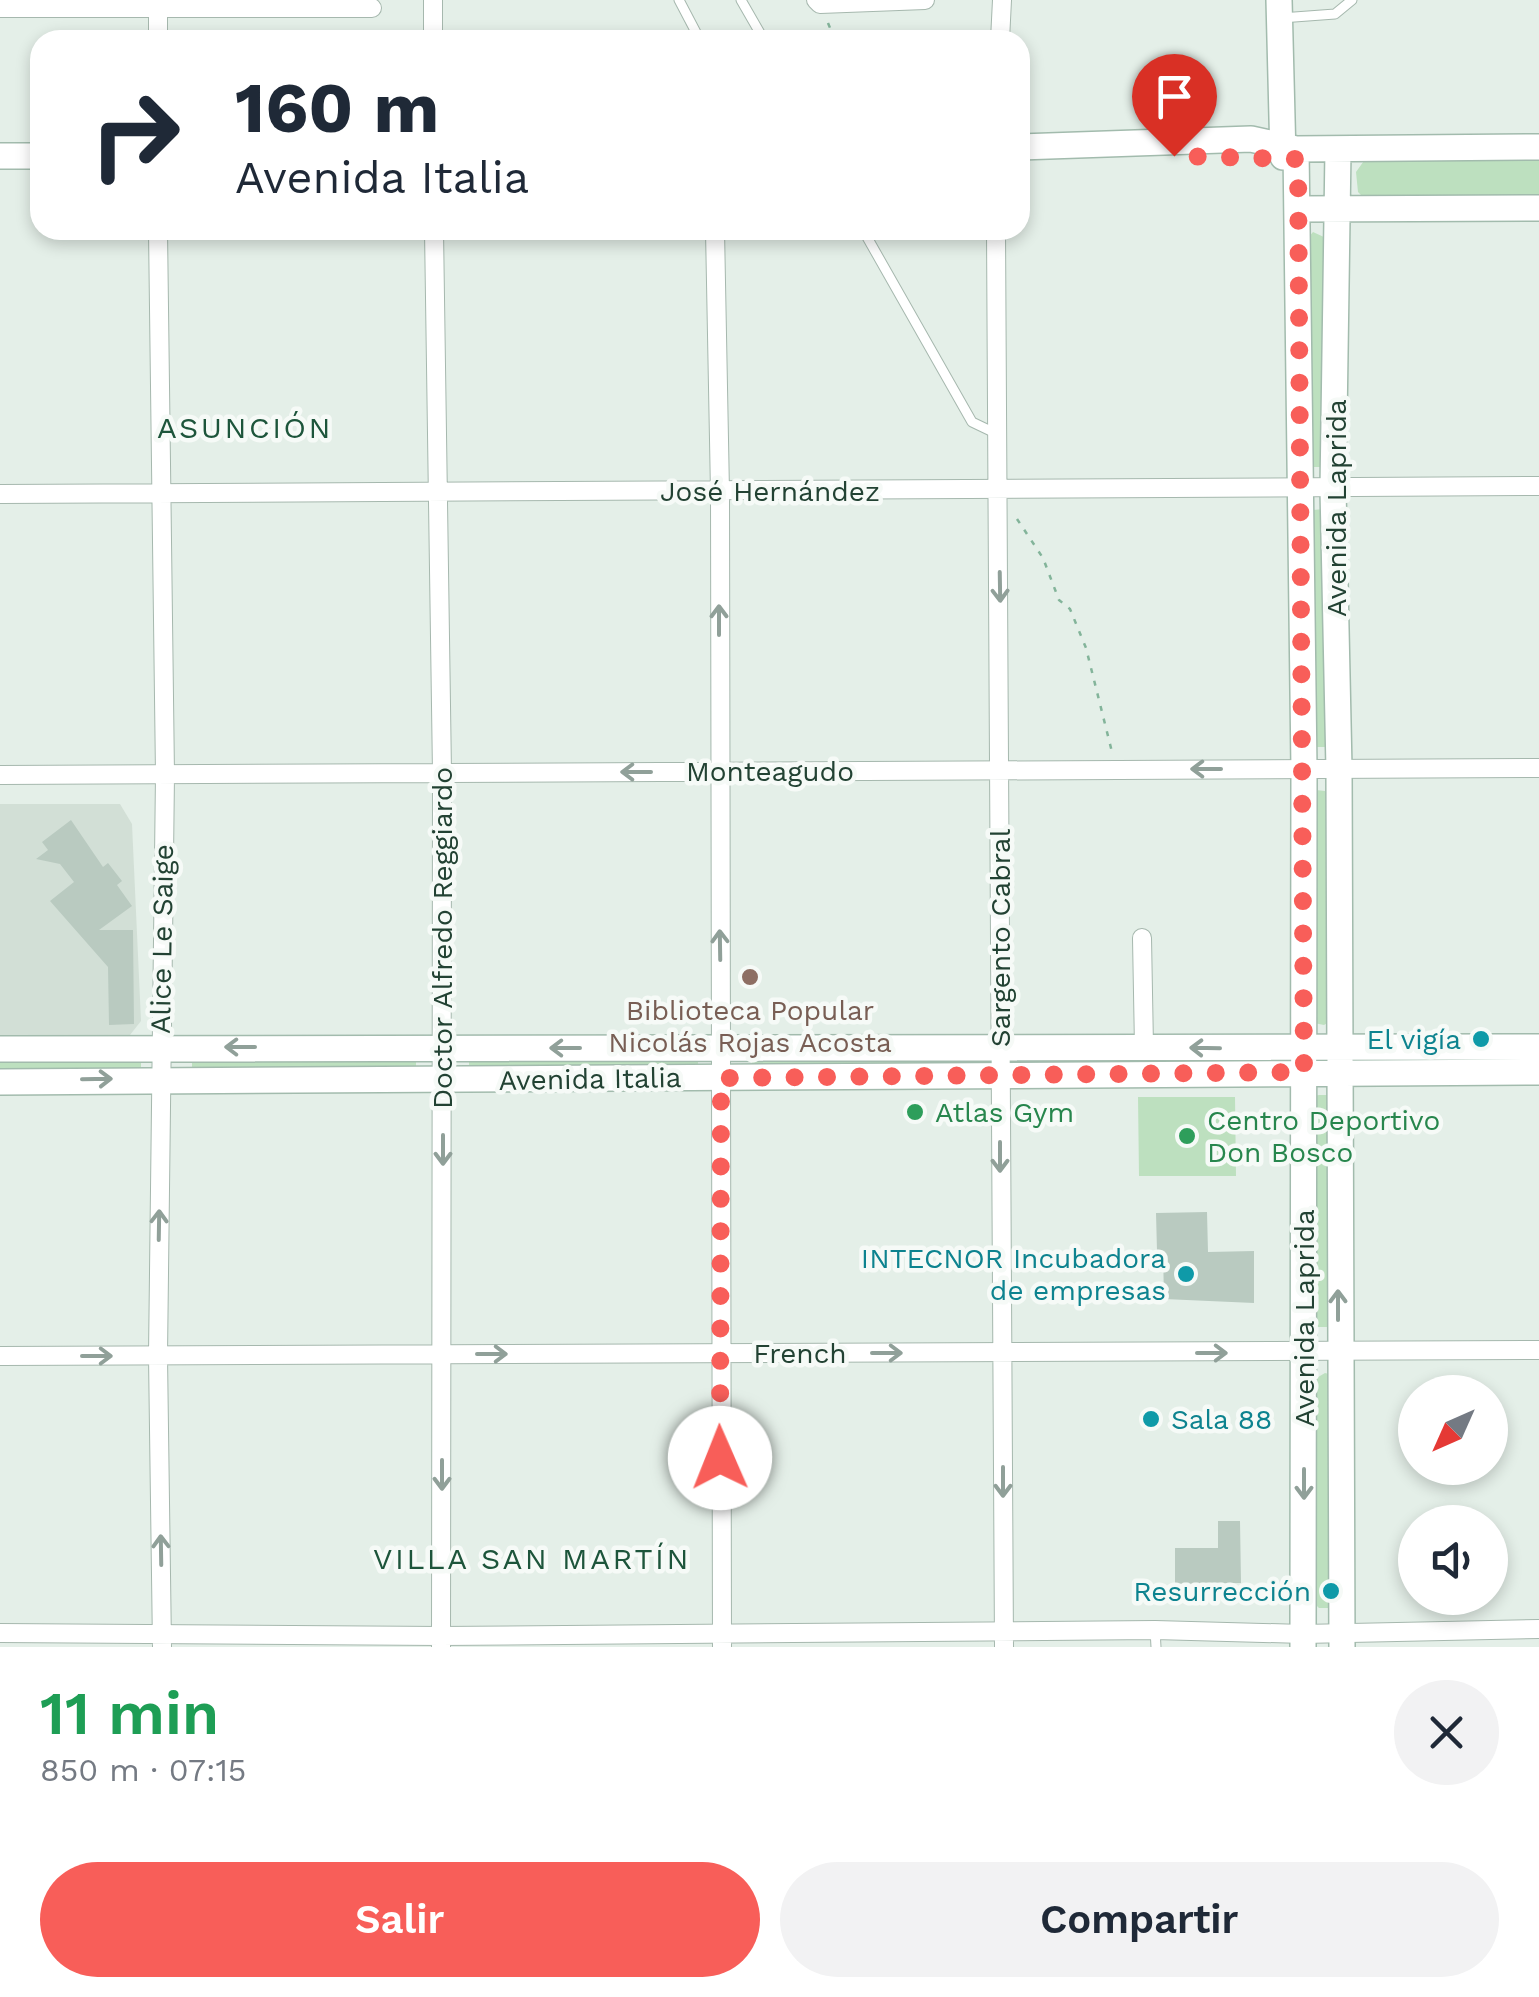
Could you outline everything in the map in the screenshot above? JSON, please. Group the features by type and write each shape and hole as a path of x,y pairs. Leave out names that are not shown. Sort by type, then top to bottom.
{"main road":[{"name":"Avenida Laprida","path":"1275,6 1282,151 1300,209 1303,1640"},
{"path":"1030,147 1282,151"},
{"path":"1030,156 1539,147"},
{"name":"Avenida Laprida","path":"1338,150 1334,489 1339,770 1342,1640"},
{"path":"0,156 30,156"},
{"path":"1300,209 1539,208"},
{"name":"Avenida Italia","path":"0,1049 1144,1047 1303,1060"},
{"name":"Avenida Italia","path":"1338,1060 1539,1047"},
{"name":"Avenida Italia","path":"0,1082 161,1078 443,1081 1000,1076 1303,1060 1539,1072"}],"street":[{"path":"433,0 433,30"},
{"path":"816,0 925,0"},
{"path":"1000,30 1002,0"},
{"path":"158,3 158,30"},
{"path":"0,8 158,3 372,8"},
{"name":"Alice Le Saige","path":"158,240 165,775 158,1356 162,1639"},
{"name":"Doctor Alfredo Reggiardo","path":"434,240 442,773 441,1641"},
{"path":"715,240 720,492 722,1640"},
{"name":"Sargento Cabral","path":"996,240 1004,1640"},
{"name":"José Hernández","path":"0,494 1539,486"},
{"name":"Monteagudo","path":"0,775 1539,768"},
{"path":"1142,938 1144,1047"},
{"name":"French","path":"0,1356 1539,1350"},
{"path":"0,1633 162,1639 441,1641 1342,1640 1539,1630"}],"lane":[{"path":"679,0 695,30"},
{"path":"742,0 758,30"},
{"path":"1275,6 1335,14 1352,0"},
{"path":"869,240 972,422 996,433"}],"path":[{"path":"1006,514 1018,520 1043,558 1059,600 1070,609 1086,648 1112,755"}],"shaded area":[{"path":"0,804 120,804 132,824 141,1021 126,1040 0,1040"}],"green space":[{"path":"1539,156 1539,201 1369,203 1358,192 1356,172 1366,158"},
{"path":"1313,232 1326,238 1326,467 1312,467 1308,238"},
{"path":"1324,509 1327,747 1315,747 1310,517 1313,510"},
{"path":"1316,790 1333,798 1329,1022 1324,1025 1314,1023"},
{"path":"973,1053 973,1064 752,1068 752,1057"},
{"path":"469,1055 698,1055 698,1069 469,1069"},
{"path":"416,1056 416,1069 192,1070 192,1057"},
{"path":"1025,1059 1257,1059 1258,1062 1025,1064"},
{"path":"0,1060 141,1060 141,1073 0,1074"},
{"path":"1329,1095 1333,1321 1327,1327 1317,1327 1313,1321 1314,1096"},
{"name":"Centro Deportivo Don Bosco","path":"1138,1097 1235,1097 1236,1176 1139,1176"},
{"path":"1329,1374 1330,1608 1319,1608 1314,1603 1313,1380"}],"building":[{"path":"71,820 103,867 108,863 122,881 117,885 132,906 99,930 133,930 134,1024 109,1025 108,967 50,901 74,882 60,864 36,859 48,850 42,842"},
{"name":"INTECNOR Incubadora de empresas","path":"1207,1212 1208,1252 1254,1251 1254,1303 1164,1299 1163,1251 1157,1251 1156,1213"},
{"path":"1218,1521 1240,1521 1241,1583 1175,1584 1175,1548 1218,1548"}],"place":[{"name":"Biblioteca Popular Nicolás Rojas Acosta","path":"750,977"},
{"name":"El vigía","path":"1481,1039"},
{"name":"Atlas Gym","path":"915,1112"},
{"name":"Centro Deportivo Don Bosco","path":"1187,1136"},
{"name":"INTECNOR Incubadora de empresas","path":"1186,1274"},
{"name":"Sala 88","path":"1151,1419"},
{"name":"Resurrección","path":"1331,1591"}],"district":[{"name":"ASUNCIÓN","path":"245,427"},
{"name":"VILLA SAN MARTÍN","path":"532,1558"}],"route":[{"path":"720,1458 721,1078 1304,1072 1298,159 1266,155 1174,156"}]}
